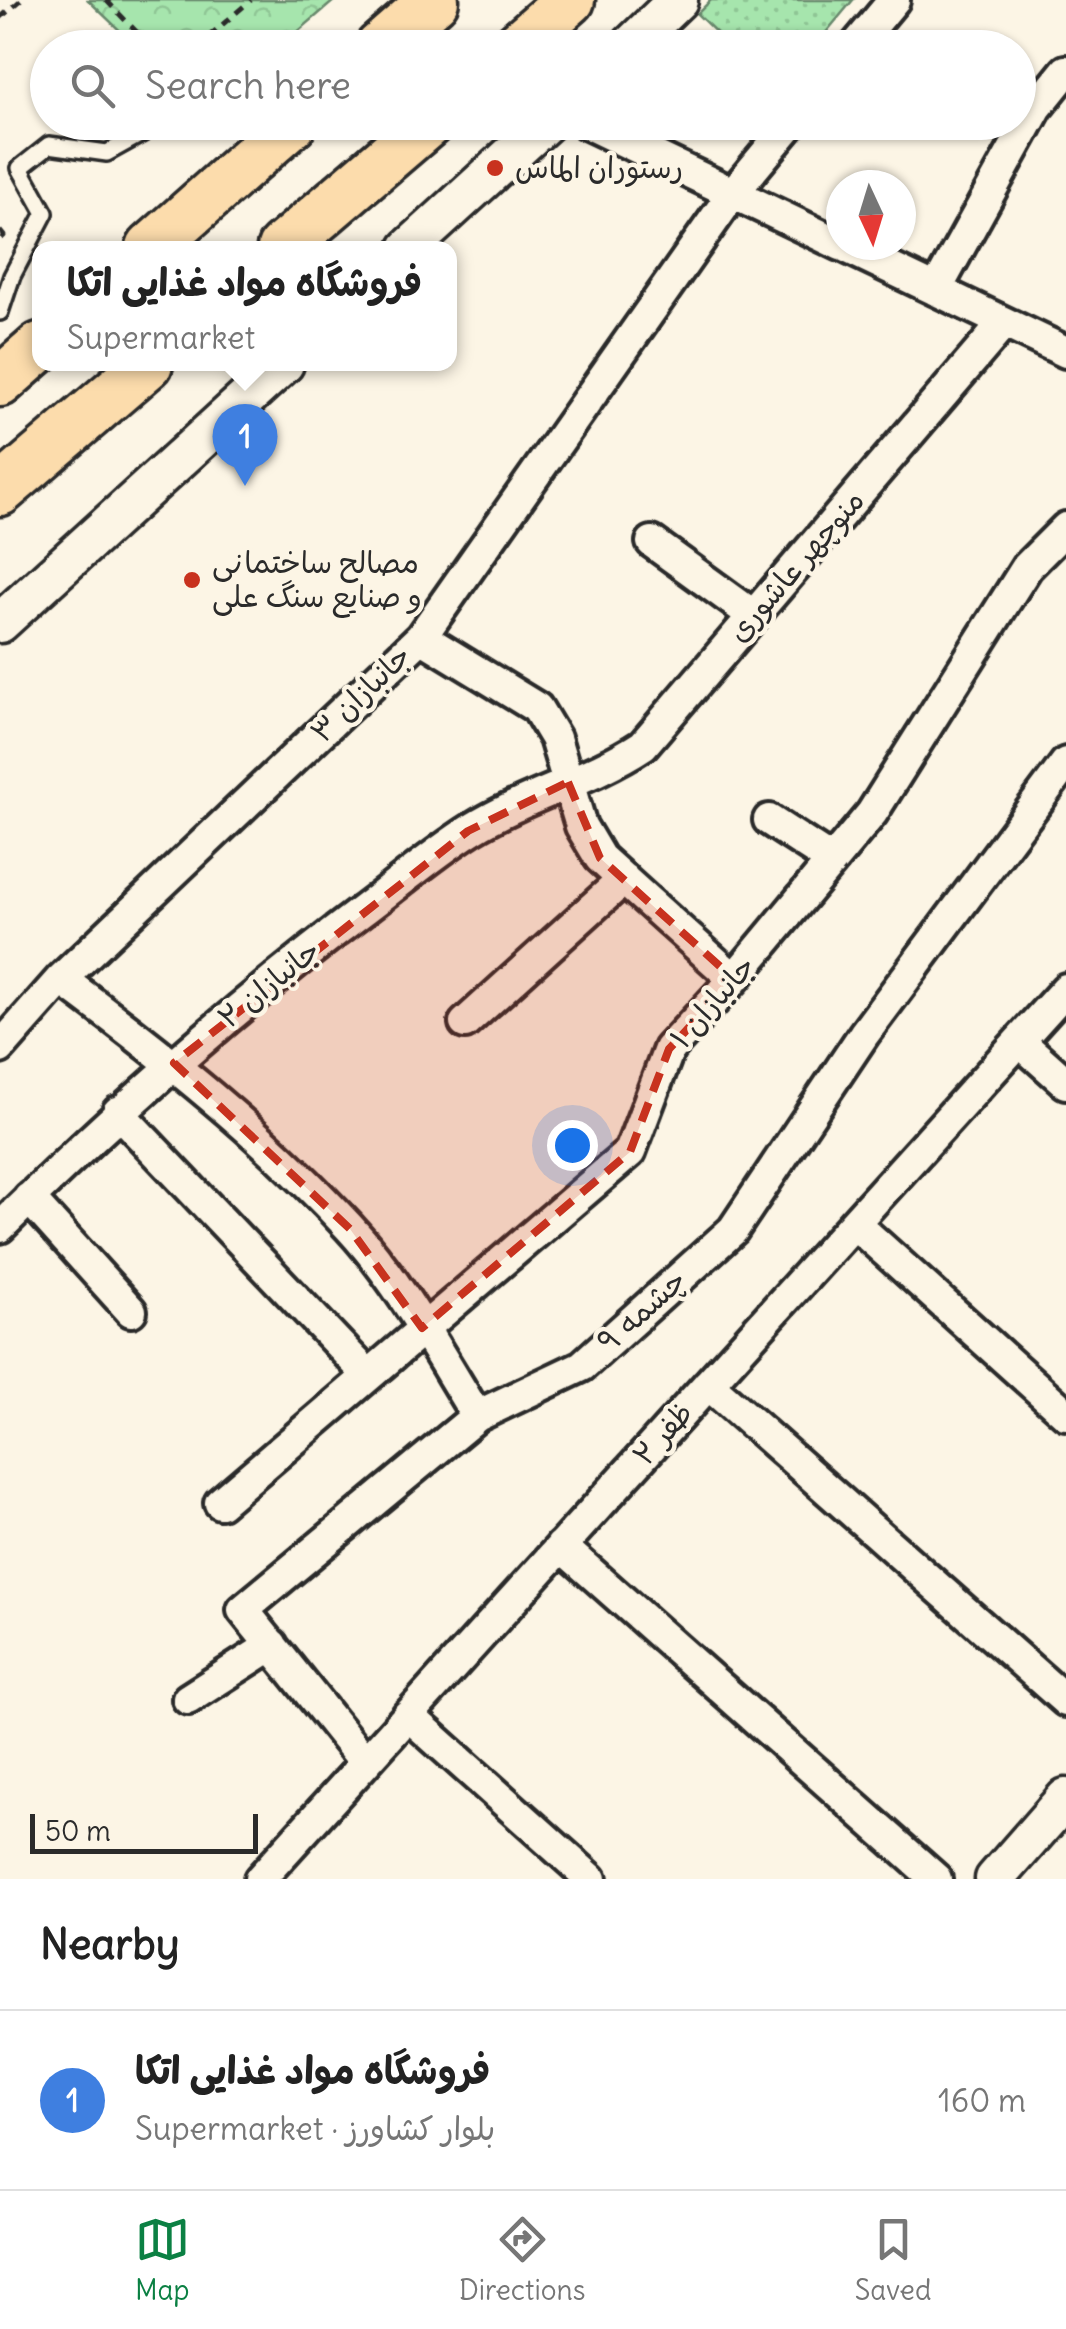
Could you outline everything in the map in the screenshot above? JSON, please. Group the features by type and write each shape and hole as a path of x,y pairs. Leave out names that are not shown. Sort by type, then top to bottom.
{"main road":[{"path":"400,30 434,0"},
{"path":"536,30 570,0"},
{"path":"159,241 274,140"},
{"path":"290,241 408,140"},
{"path":"0,382 32,354"},
{"path":"0,491 140,371"}],"street":[{"path":"647,30 678,0"},
{"path":"869,30 894,0"},
{"path":"1036,109 1066,71"},
{"path":"417,241 527,140"},
{"path":"622,140 826,238"},
{"name":"جانبازان ۳","path":"0,1048 61,979 421,637 733,193 777,140"},
{"path":"936,290 1019,140"},
{"path":"873,260 1066,352"},
{"name":"منوچهر عاشوری","path":"568,782 614,764 643,745 1004,323"},
{"path":"0,623 276,371"},
{"name":"جانبازان ۱","path":"220,1503 630,1152 669,1049 734,979 872,813 1027,567 1066,528"},
{"path":"652,542 754,616"},
{"path":"421,637 537,708 555,738 581,826 600,858 734,979"},
{"name":"چشمه ۹","path":"365,1762 244,1610 477,1416 582,1366 732,1230 864,1034 1066,762"},
{"name":"جانبازان ۲","path":"0,1226 118,1112 262,986 468,831 513,805 568,782"},
{"path":"770,820 832,861"},
{"path":"466,1023 624,879"},
{"path":"61,979 174,1063 350,1229 422,1328 477,1416"},
{"name":"ظفر ۲","path":"260,1879 1066,989"},
{"path":"1019,1041 1066,1083"},
{"path":"118,1112 368,1374"},
{"path":"29,1198 130,1312"},
{"path":"854,1224 1066,1414"},
{"path":"708,1384 1066,1701"},
{"path":"561,1546 936,1879"},
{"path":"188,1700 272,1644"},
{"path":"408,1716 590,1879"},
{"path":"995,1879 1066,1798"}],"lane":[{"path":"0,312 44,212 20,168 48,145 107,153 130,140"}],"path":[{"path":"0,18 22,0"},
{"path":"106,0 135,30"},
{"path":"216,30 251,0"},
{"path":"0,231 4,236 0,239"}],"highlighted area":[{"path":"568,782 600,858 734,979 669,1049 630,1152 422,1328 350,1229 174,1063 468,831"}],"green space":[{"path":"88,0 335,0 300,30 119,30"},
{"path":"711,0 853,0 828,30 713,30 697,14"}],"place":[{"name":"رستوران الماس","path":"495,168"},
{"name":"فروشگاه مواد غذایی اتکا","path":"245,486"},
{"name":"مصالح ساختمانی و صنایع سنگ علی","path":"192,580"}]}
